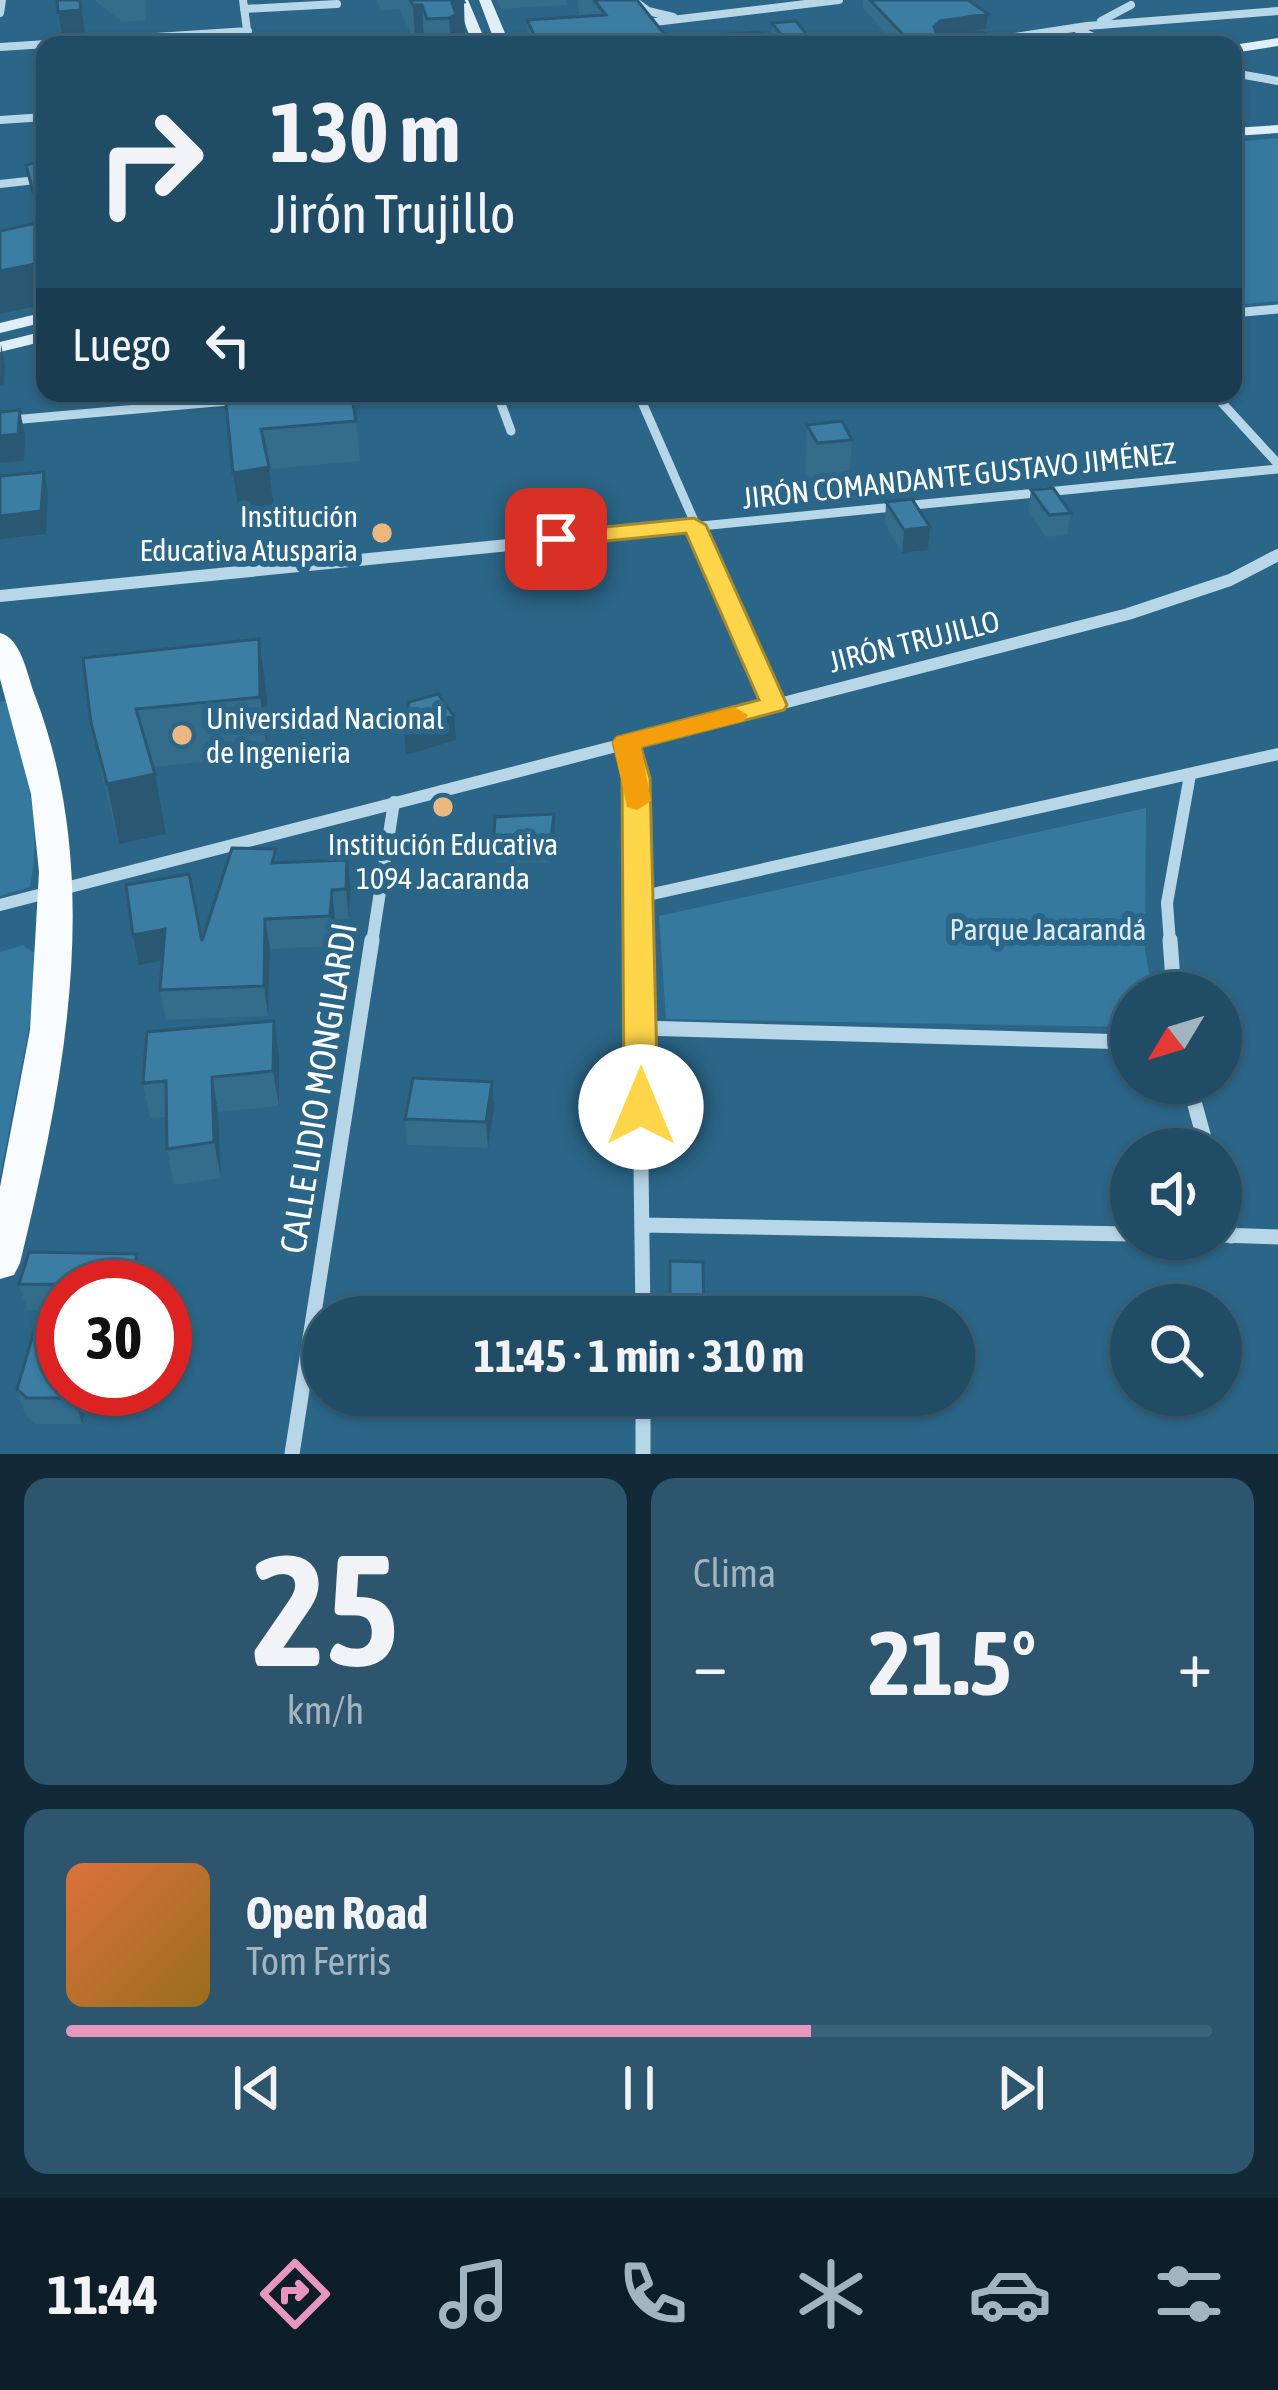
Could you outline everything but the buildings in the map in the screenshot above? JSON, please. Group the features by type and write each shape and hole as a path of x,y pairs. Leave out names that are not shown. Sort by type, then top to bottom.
{"main road":[{"path":"462,0 476,36"},
{"path":"485,0 499,36"},
{"path":"1242,48 1278,42"},
{"path":"1242,132 1278,129"},
{"path":"0,328 36,319"},
{"path":"0,347 36,339"},
{"path":"0,641 33,729 56,889 52,1022 38,1115 0,1263"}],"street":[{"path":"0,13 2,0"},
{"path":"646,23 839,0"},
{"path":"636,1 661,15 715,18"},
{"path":"636,1 653,34"},
{"path":"1087,26 1130,2 1171,19"},
{"path":"248,36 244,4 337,4"},
{"path":"1016,36 1278,10"},
{"path":"1076,28 1092,36"},
{"path":"197,36 248,31"},
{"path":"0,47 36,45"},
{"path":"1242,75 1278,81"},
{"path":"0,121 36,118"},
{"path":"0,184 36,180"},
{"path":"1242,312 1278,309"},
{"path":"0,421 225,402"},
{"path":"500,402 511,431"},
{"path":"642,402 774,705"},
{"path":"1221,402 1278,467"},
{"name":"JIRÓN COMANDANTE GUSTAVO JIMÉNEZ","path":"0,596 1278,467"},
{"name":"JIRÓN TRUJILLO","path":"0,905 1129,614 1230,580 1278,555"},
{"path":"626,742 636,778 643,1296"},
{"path":"639,897 1278,754"},
{"path":"1172,972 1167,903 1190,775"},
{"name":"CALLE LIDIO MONGILARDI","path":"292,1454 394,802"},
{"path":"640,1028 1110,1041"},
{"path":"642,1225 1110,1234"},
{"path":"1242,1236 1278,1237"},
{"path":"643,1416 643,1454"}],"green space":[{"path":"1278,138 1278,301 1242,304 1242,141"},
{"path":"6,701 25,770 34,840 30,887 0,896 0,702"},
{"name":"Parque Jacarandá","path":"1146,808 1149,972 1110,972 1110,1027 666,1019 659,916"},
{"path":"23,945 36,954 32,1012 0,1177 0,952"}],"slow traffic":[{"path":"637,801 626,742 734,715"}],"place":[{"name":"Institución Educativa Atusparia","path":"382,533"},
{"name":"Universidad Nacional de Ingenieria","path":"182,735"},
{"name":"Institución Educativa 1094 Jacaranda","path":"443,807"}],"route":[{"path":"556,539 694,525 774,705 626,742 636,778 641,1107"}]}
